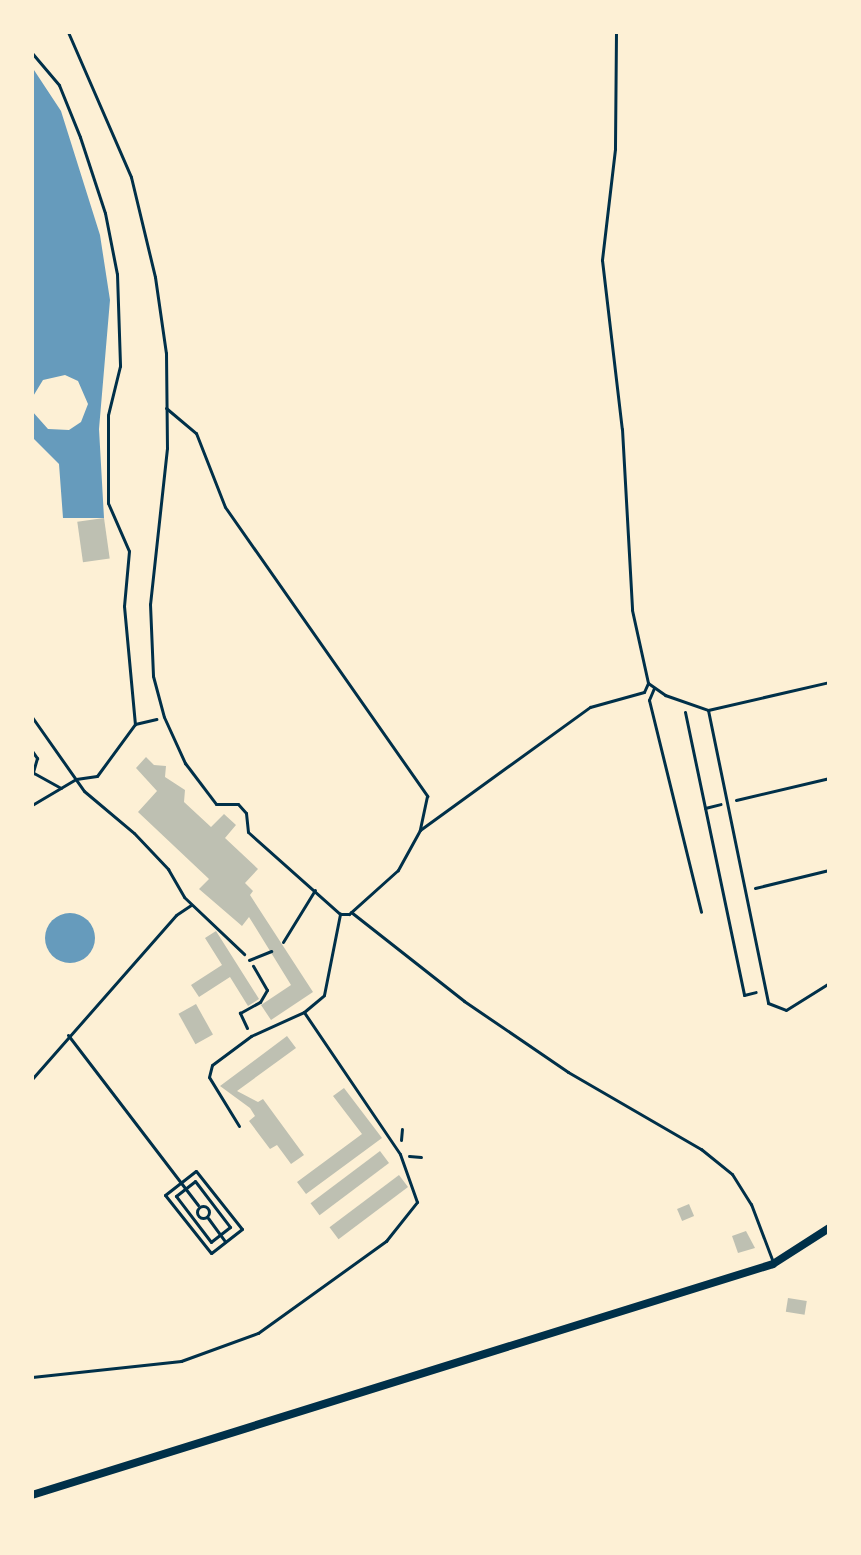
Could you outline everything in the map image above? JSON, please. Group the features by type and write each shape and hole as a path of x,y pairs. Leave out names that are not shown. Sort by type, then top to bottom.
{"street":[{"path":"32,1495 773,1264 829,1228"}],"lane":[{"path":"68,32 131,177 155,277 166,353 166,408 150,604 153,676 164,717 185,763 216,804 238,804 246,813 248,832 340,914"},
{"path":"420,830 590,707 644,692 648,683 632,610 622,429 602,260 615,149 616,32"},
{"path":"166,408 196,433 225,507 427,796 420,830 398,870 351,912 340,914"},
{"path":"648,683 708,710 829,682"},
{"path":"654,688 649,700 701,912"},
{"path":"708,710 768,1003 786,1010 829,983"},
{"path":"283,942 315,890"},
{"path":"351,912 464,1001 568,1072 701,1149 732,1174 751,1204 773,1264"},
{"path":"239,1126 209,1077 212,1065 251,1036 304,1012 324,995 340,914"},
{"path":"249,960 271,951"},
{"path":"32,1377 181,1361 258,1333 386,1241 417,1202 400,1154 304,1012"}],"path":[{"path":"32,53 59,85 80,137 105,213 117,274 120,366 108,415 108,503 129,551 124,606 135,724"},
{"path":"684,708 744,995 765,989"},
{"path":"32,717 76,779 168,869 192,904 249,960 267,990 260,1002 240,1013 251,1036"},
{"path":"32,805 76,779 97,776 135,724 164,717"},
{"path":"32,751 37,758 32,773 61,788"},
{"path":"705,808 829,778"},
{"path":"723,895 829,870"},
{"path":"32,1079 68,1035 192,904"},
{"path":"68,1035 198,1205 200,1215"},
{"path":"196,1171 242,1229 226,1241 211,1253 165,1195 196,1171"},
{"path":"195,1181 230,1227 211,1242 176,1196 186,1189 195,1181"},
{"path":"207,1208 213,1204"},
{"path":"198,1205 207,1208"},
{"path":"207,1208 208,1218 226,1241"},
{"path":"194,1219 200,1215"},
{"path":"200,1215 208,1218"}],"water":[{"path":"32,67 61,111 100,235 110,300 99,429 104,518 63,518 59,464 32,437 32,411 48,429 69,430 81,422 88,404 78,381 65,375 43,380 32,398"},
{"path":"60,914 80,914 94,928 94,948 80,962 60,962 46,948 46,928"}],"building":[{"path":"104,518 110,559 83,562 77,522"},
{"path":"146,757 154,765 166,766 165,777 185,790 184,802 211,827 224,814 236,825 225,838 258,869 245,883 253,891 250,895 313,992 271,1020 261,1005 291,985 249,917 242,926 199,889 209,879 138,812 157,791 136,768"},
{"path":"216,931 259,999 248,1006 230,977 199,997 191,985 222,965 205,938"},
{"path":"196,1004 213,1035 195,1044 179,1014"},
{"path":"287,1036 296,1048 237,1091 258,1102 263,1099 304,1155 291,1164 277,1145 270,1149 249,1121 255,1116 250,1108 220,1086"},
{"path":"344,1088 382,1138 306,1194 297,1182 362,1134 333,1096"},
{"path":"380,1151 389,1163 320,1215 311,1203"},
{"path":"399,1175 408,1187 339,1239 330,1227"},
{"path":"689,1204 694,1216 682,1221 677,1209"},
{"path":"746,1231 755,1248 738,1253 732,1236"},
{"path":"788,1298 807,1301 805,1315 786,1312"}]}
